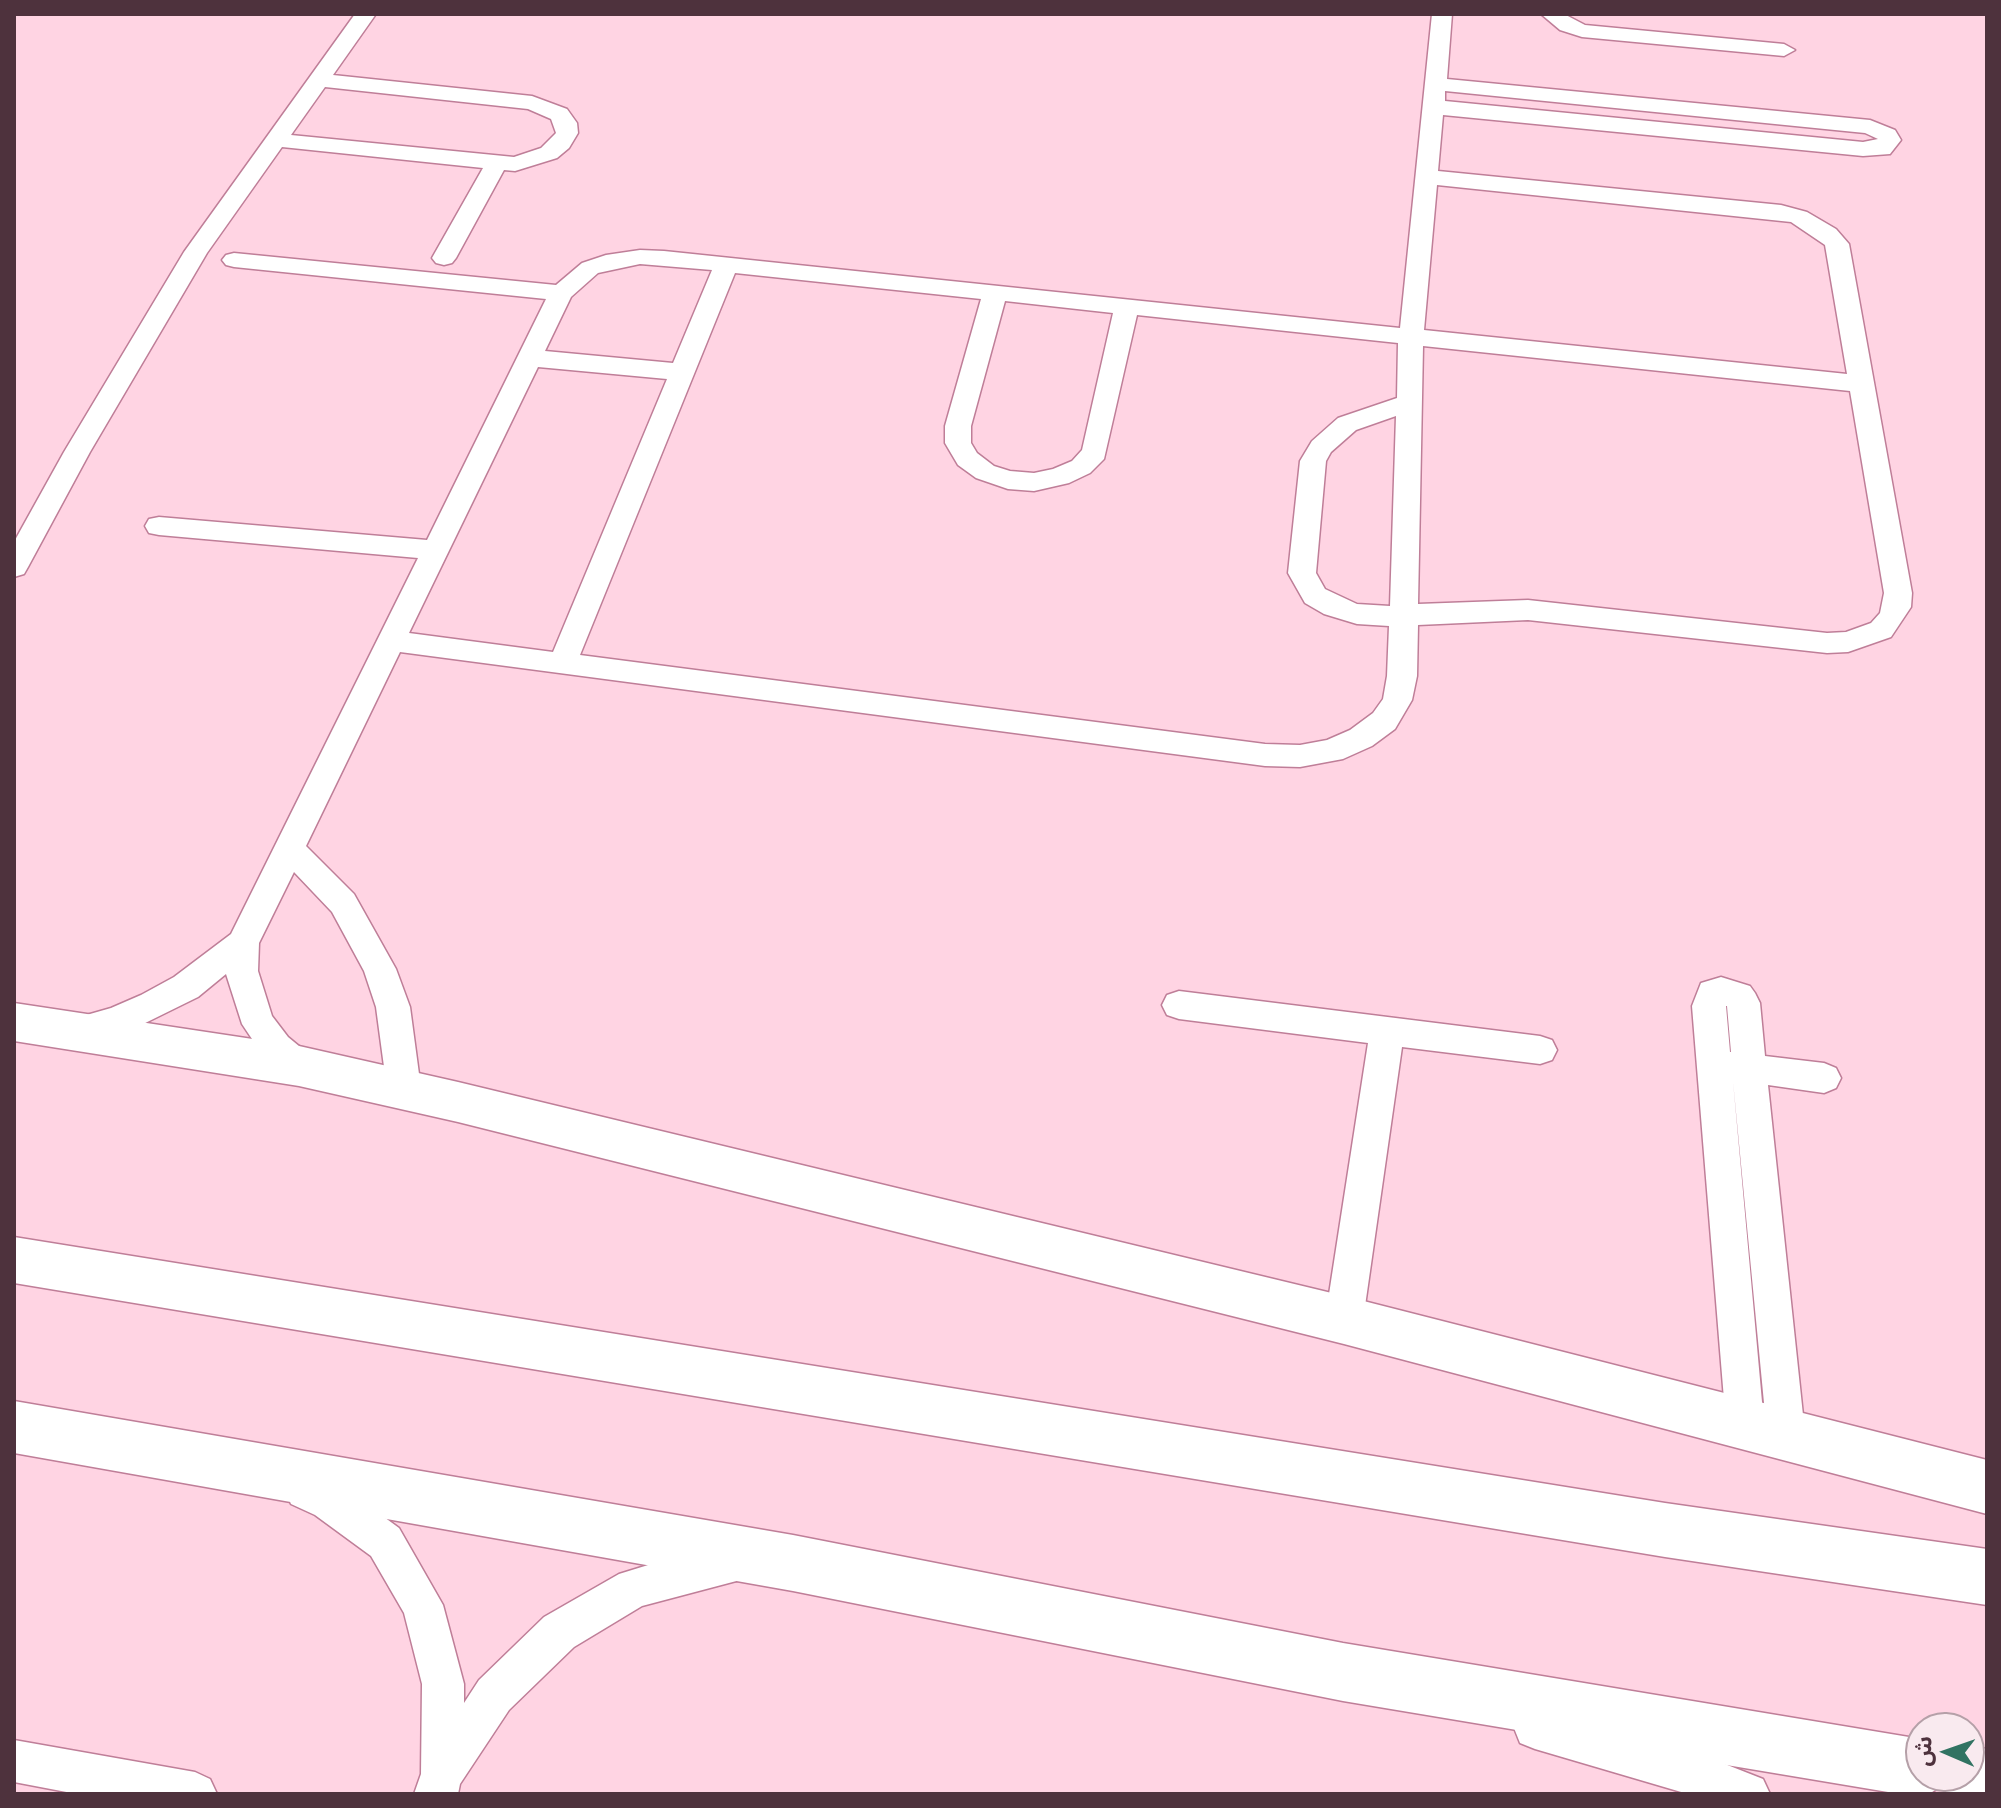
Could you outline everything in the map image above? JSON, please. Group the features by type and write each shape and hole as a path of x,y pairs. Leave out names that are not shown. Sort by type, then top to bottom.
{"street":[{"path":"14,1022 299,1066 404,1089 1344,1320 1987,1487"},
{"path":"14,1260 1649,1528 1987,1577"},
{"path":"14,1427 793,1563 1343,1672 1905,1765"}],"lane":[{"path":"14,567 157,314 196,252 366,14"},
{"path":"392,641 1265,755 1300,756 1347,745 1361,738 1384,721 1397,700 1402,676 1411,337 1442,14"},
{"path":"1551,14 1567,26 1582,31 1784,50"},
{"path":"275,140 515,164 549,153 567,133 566,123 559,114 532,103 317,80"},
{"path":"1435,96 1861,126 1879,130 1890,140 1882,149 1863,149 1435,96"},
{"path":"444,258 496,164"},
{"path":"1410,402 1347,424 1321,447 1309,476 1302,573 1315,596 1334,607 1357,614 1405,615 1528,610 1806,642 1848,642 1881,630 1897,607 1898,593 1837,244 1828,234 1807,220 1763,209 1427,177"},
{"path":"80,1031 117,1021 164,999 217,966 243,943 561,293 590,268 614,260 640,257 727,264 1862,384"},
{"path":"234,260 561,293"},
{"path":"562,664 727,264"},
{"path":"995,293 958,426 958,443 967,459 976,466 1008,480 1034,482 1060,477 1081,467 1095,453 1127,307"},
{"path":"530,358 682,372"},
{"path":"159,526 436,550"},
{"path":"290,850 343,903 380,969 393,1007 404,1089"},
{"path":"243,943 242,971 248,998 259,1024 276,1047 299,1066"},
{"path":"1721,991 1738,996 1743,1003 1750,1069 1765,1429 1714,1065 1710,998 1721,991"},
{"path":"1179,1005 1540,1050"},
{"path":"1344,1320 1387,1031"},
{"path":"1714,1065 1824,1078"},
{"path":"262,1471 329,1501 385,1542 423,1605 443,1684 439,1784"},
{"path":"439,1784 494,1695 559,1632 633,1588 646,1584 713,1565 793,1563"},
{"path":"1343,1672 1707,1778 1748,1794"},
{"path":"14,1761 195,1794"}]}
